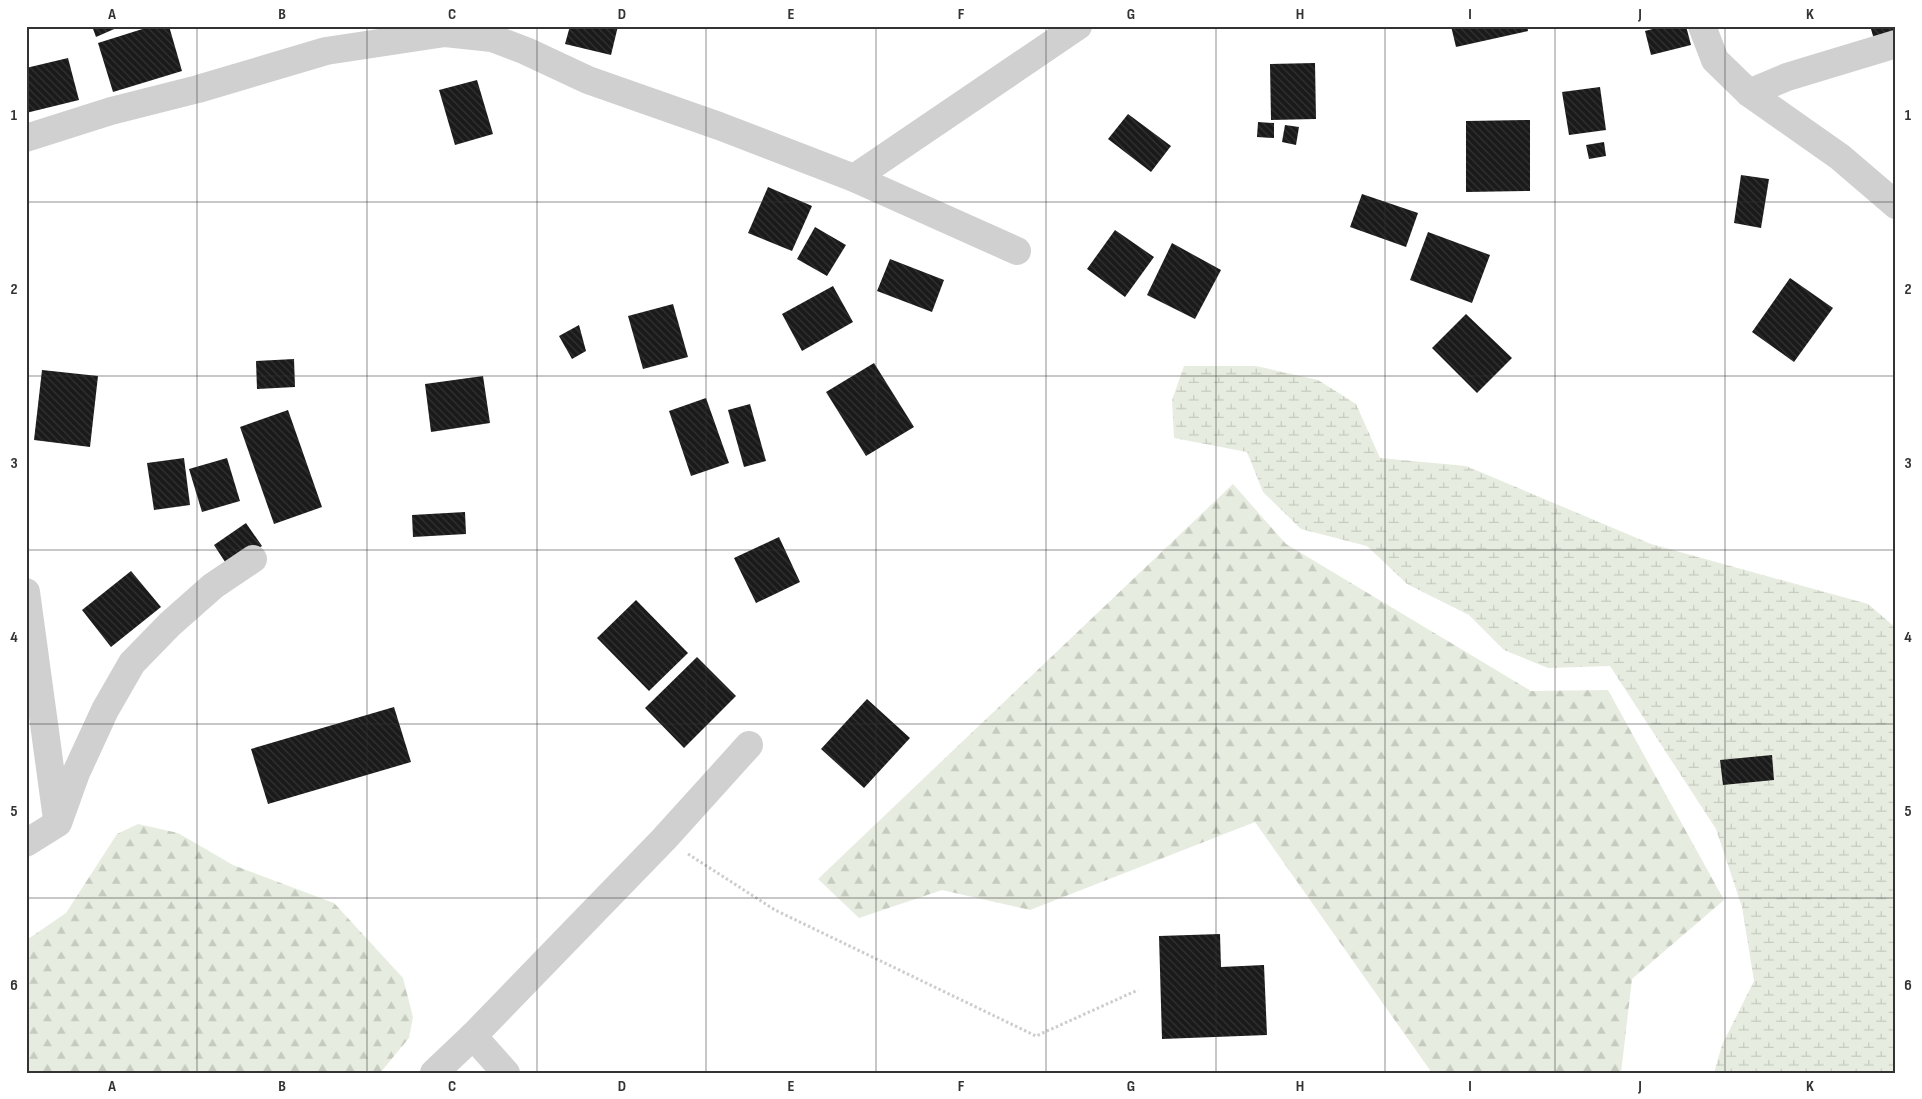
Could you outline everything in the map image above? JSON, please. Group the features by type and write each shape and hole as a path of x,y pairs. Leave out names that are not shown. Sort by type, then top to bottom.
{"street":[{"path":"854,178 1078,26"},
{"path":"1702,26 1715,60 1749,93 1840,157 1896,205"},
{"path":"26,138 111,111 198,89 326,51 444,33 492,38 526,51 588,80 719,126 854,178 1017,252"},
{"path":"1749,93 1787,77 1896,44"},
{"path":"26,843 58,823 76,773 105,710 132,663 170,624 214,586 253,559"},
{"path":"26,592 58,823"},
{"path":"434,1073 474,1036 664,839 749,745"},
{"path":"474,1036 506,1073"}],"path":[{"path":"664,839 775,910 1036,1036 1138,990"}],"green space":[{"path":"1184,366 1256,366 1318,380 1356,404 1380,458 1466,466 1651,544 1868,604 1896,628 1896,1073 1714,1073 1722,1045 1754,981 1742,907 1716,829 1610,666 1548,668 1504,650 1469,615 1407,584 1367,546 1301,529 1263,492 1247,452 1174,438 1172,400"},
{"path":"1233,484 1286,544 1531,691 1608,690 1724,900 1632,979 1621,1073 1432,1073 1255,822 1030,910 942,890 859,918 818,879"},
{"path":"138,824 178,833 233,865 334,903 403,978 413,1017 409,1038 380,1073 26,1073 26,1039 29,1030 28,939 66,913 117,834"}],"building":[{"path":"92,26 121,26 96,37"},
{"path":"152,26 169,26 182,71 113,92 98,43"},
{"path":"570,26 618,26 611,55 565,44"},
{"path":"1451,26 1527,26 1528,31 1456,47"},
{"path":"1664,26 1686,26 1691,45 1651,55 1645,31"},
{"path":"1870,26 1896,26 1896,32 1874,39"},
{"path":"68,58 79,100 26,113 26,68"},
{"path":"1315,63 1316,119 1271,120 1270,64"},
{"path":"477,80 493,134 455,145 439,90"},
{"path":"1600,87 1606,130 1569,135 1562,92"},
{"path":"1128,114 1171,146 1151,172 1108,139"},
{"path":"1530,120 1530,191 1466,192 1466,121"},
{"path":"1258,122 1274,123 1274,138 1257,137"},
{"path":"1285,125 1299,127 1296,145 1282,142"},
{"path":"1604,142 1606,156 1589,159 1586,145"},
{"path":"1741,175 1769,179 1761,228 1734,223"},
{"path":"768,187 812,206 792,251 748,233"},
{"path":"1362,194 1418,213 1406,247 1350,227"},
{"path":"815,227 846,245 827,276 797,259"},
{"path":"1115,230 1154,257 1125,297 1087,269"},
{"path":"1428,232 1490,255 1472,303 1410,280"},
{"path":"1172,243 1221,270 1195,319 1147,295"},
{"path":"890,259 944,280 932,312 877,291"},
{"path":"1790,278 1833,308 1794,362 1752,332"},
{"path":"833,286 853,322 802,351 782,314"},
{"path":"673,304 688,357 643,369 628,316"},
{"path":"1466,314 1512,358 1477,393 1432,348"},
{"path":"579,325 586,351 572,359 559,336"},
{"path":"294,359 295,387 257,389 256,361"},
{"path":"874,363 914,427 866,456 826,392"},
{"path":"42,370 98,376 90,447 34,440"},
{"path":"483,376 490,423 431,432 425,384"},
{"path":"706,398 729,463 691,476 669,411"},
{"path":"750,404 766,461 744,467 728,410"},
{"path":"288,410 322,507 274,524 240,427"},
{"path":"184,458 190,505 154,510 147,463"},
{"path":"227,458 240,501 202,512 189,469"},
{"path":"465,512 466,534 413,537 412,515"},
{"path":"246,523 262,546 229,568 214,545"},
{"path":"779,537 800,582 756,603 734,558"},
{"path":"131,571 161,607 111,647 82,610"},
{"path":"636,600 688,653 649,691 597,638"},
{"path":"697,657 736,696 684,748 645,708"},
{"path":"867,699 910,738 864,788 821,749"},
{"path":"394,707 411,762 268,804 251,749"},
{"path":"1772,755 1774,780 1723,785 1720,760"},
{"path":"1220,934 1221,967 1264,965 1267,1035 1162,1039 1159,936"}]}
